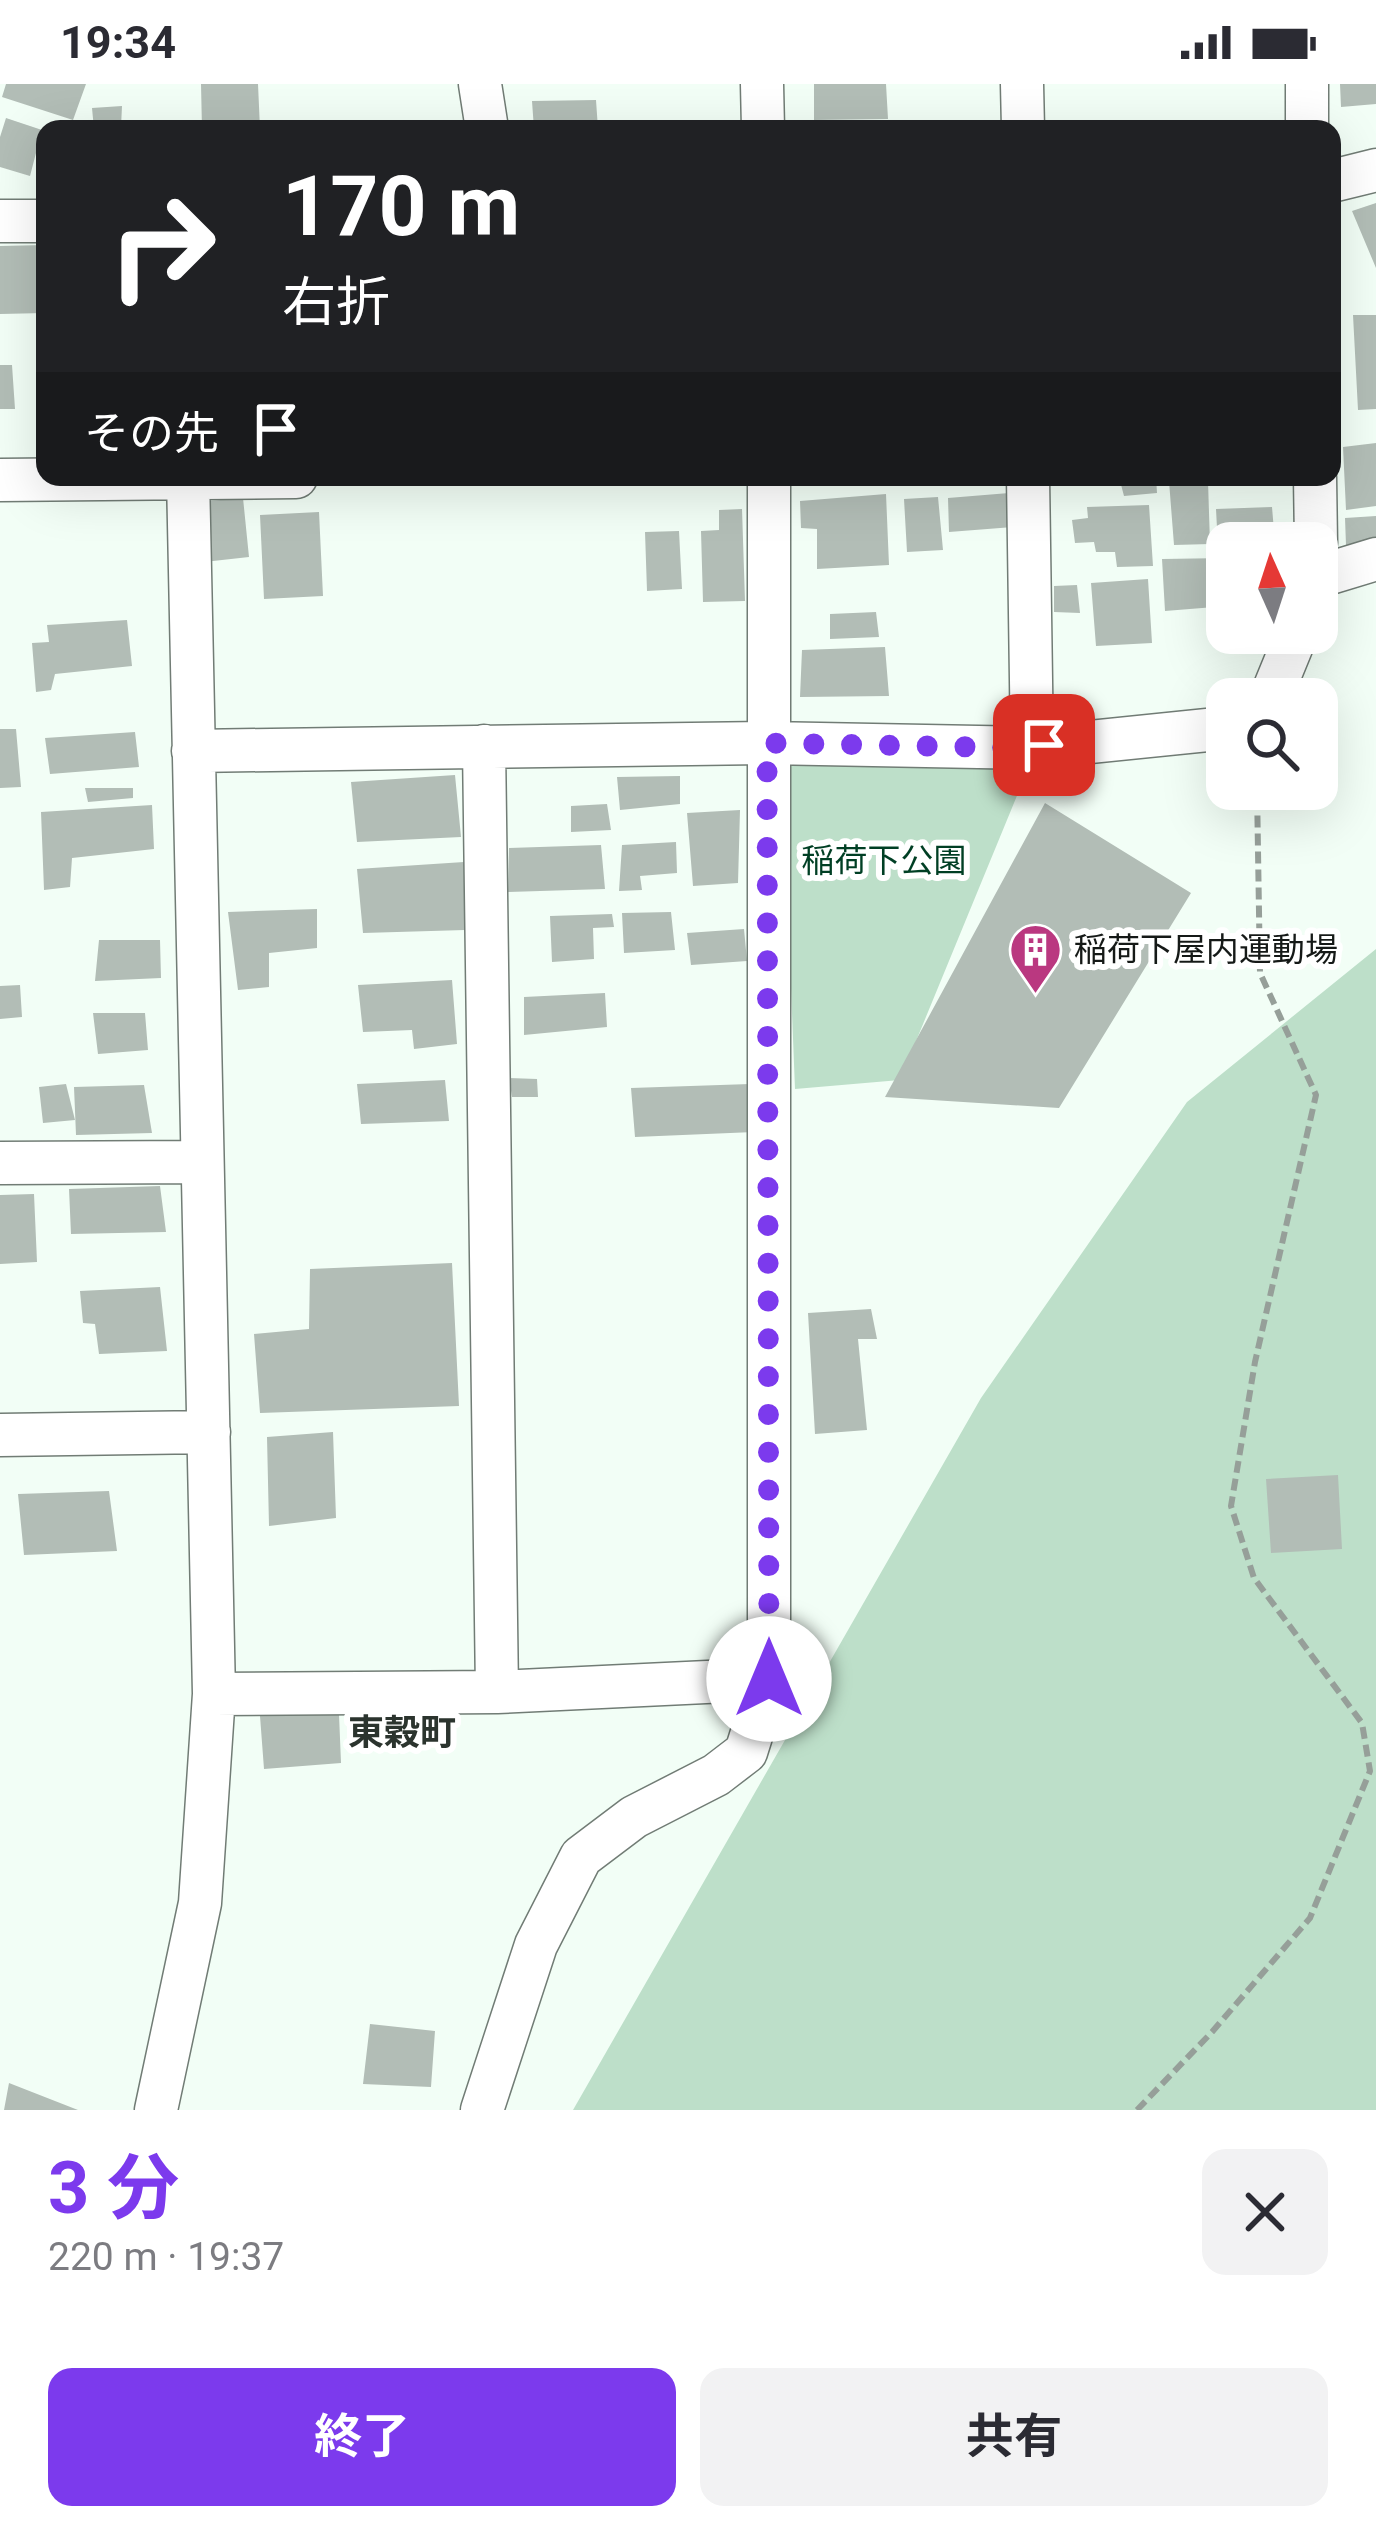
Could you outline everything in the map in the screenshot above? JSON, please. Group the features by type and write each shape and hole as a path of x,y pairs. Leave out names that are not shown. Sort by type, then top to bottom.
{"street":[{"path":"480,84 486,120"},
{"path":"762,84 763,120"},
{"path":"1022,84 1023,120"},
{"path":"1307,84 1307,120"},
{"path":"1341,179 1376,170"},
{"path":"0,220 36,220"},
{"path":"0,480 36,480"},
{"path":"156,2110 200,1903 214,1694 188,486"},
{"path":"482,2110 536,1945 581,1856 634,1817 716,1775 746,1752 769,1679 770,486"},
{"path":"1028,486 1032,748"},
{"path":"1315,486 1316,522"},
{"path":"1338,571 1376,559"},
{"path":"193,751 767,743 1032,748 1206,730"},
{"path":"484,746 497,1692"},
{"path":"0,1163 200,1162"},
{"path":"0,1436 209,1432"},
{"path":"214,1694 497,1692 769,1679"}],"path":[{"path":"1137,2110 1310,1918 1370,1772 1363,1723 1254,1578 1231,1506 1255,1361 1316,1095 1260,973 1257,810"}],"green space":[{"name":"稲荷下公園","path":"782,761 1030,764 900,1080 795,1089"},
{"path":"1376,949 1376,2110 573,2110 981,1398 1187,1102"}],"building":[{"path":"6,84 86,84 73,120 2,97"},
{"path":"201,84 258,84 260,120 202,120"},
{"path":"814,84 886,84 888,119 814,120"},
{"path":"1340,84 1376,84 1376,104 1341,107"},
{"path":"596,100 597,120 533,120 532,101"},
{"path":"122,106 121,120 93,120 92,108"},
{"path":"6,118 36,128 30,176 0,167 0,137"},
{"path":"1376,203 1376,268 1352,211"},
{"path":"36,245 36,313 0,314 0,246"},
{"path":"1353,315 1376,315 1376,409 1358,410"},
{"path":"0,365 12,365 15,409 0,409"},
{"path":"1376,443 1376,506 1346,510 1343,447"},
{"path":"1121,486 1157,486 1157,493 1124,496"},
{"path":"1169,486 1208,486 1206,544 1174,545"},
{"path":"1009,493 1013,527 949,532 948,498"},
{"path":"886,494 889,565 817,569 817,529 801,528 800,501"},
{"path":"938,497 943,550 907,552 904,499"},
{"path":"243,498 249,557 204,562 198,502"},
{"path":"1149,505 1153,566 1117,567 1115,552 1096,552 1094,542 1075,543 1072,520 1088,518 1087,507"},
{"path":"1272,507 1273,522 1217,522 1216,509"},
{"path":"742,509 745,601 703,602 701,531 719,530 719,510"},
{"path":"319,512 323,596 264,599 260,515"},
{"path":"1376,516 1376,542 1346,545 1345,518"},
{"path":"679,531 682,589 647,591 645,532"},
{"path":"1206,558 1206,608 1165,611 1162,559"},
{"path":"1148,579 1152,643 1096,646 1091,583"},
{"path":"1077,585 1080,613 1054,612 1054,586"},
{"path":"876,612 879,637 830,639 830,614"},
{"path":"127,620 132,666 55,674 51,690 36,692 32,643 49,642 47,625"},
{"path":"885,647 889,696 800,697 802,650"},
{"path":"0,729 16,729 21,787 0,788"},
{"path":"135,732 139,767 50,774 45,738"},
{"path":"455,775 461,837 357,842 351,782"},
{"path":"680,776 680,804 620,810 617,777"},
{"path":"85,788 133,788 133,798 88,802"},
{"name":"稲荷下屋内運動場","path":"1045,803 1191,893 1059,1108 885,1097"},
{"path":"607,804 611,830 571,832 571,806"},
{"path":"152,805 154,849 72,858 70,887 44,890 41,812"},
{"path":"740,810 738,883 693,886 687,813"},
{"path":"676,842 677,873 640,876 642,890 619,891 622,845"},
{"path":"601,845 605,889 508,892 509,848"},
{"path":"464,862 465,930 363,933 357,869"},
{"path":"317,909 317,948 269,953 269,987 238,990 228,912"},
{"path":"671,912 675,950 624,953 622,913"},
{"path":"612,914 614,927 593,928 594,959 552,962 550,916"},
{"path":"744,929 747,961 691,965 687,933"},
{"path":"99,940 160,940 161,978 95,981"},
{"path":"452,980 457,1044 414,1049 412,1030 363,1032 358,985"},
{"path":"20,985 22,1017 0,1019 0,986"},
{"path":"605,993 607,1027 524,1035 524,997"},
{"path":"93,1013 145,1013 148,1050 98,1054"},
{"path":"509,1078 537,1079 538,1097 512,1097"},
{"path":"445,1080 449,1121 361,1124 357,1084"},
{"path":"66,1084 75,1120 43,1123 39,1087"},
{"path":"750,1084 754,1132 635,1137 631,1088"},
{"path":"144,1085 152,1133 76,1135 74,1087"},
{"path":"160,1186 166,1232 71,1234 69,1189"},
{"path":"34,1194 37,1262 0,1264 0,1195"},
{"path":"452,1263 459,1406 260,1413 254,1334 309,1329 310,1269"},
{"path":"160,1287 167,1351 99,1354 95,1324 83,1323 80,1291"},
{"path":"871,1309 877,1339 858,1339 867,1430 815,1434 808,1313"},
{"path":"333,1432 336,1518 269,1526 267,1437"},
{"path":"1338,1475 1342,1549 1271,1553 1266,1479"},
{"path":"109,1491 117,1551 24,1555 18,1494"},
{"path":"339,1714 341,1763 264,1769 260,1716"},
{"path":"370,2024 435,2031 431,2087 363,2084"},
{"path":"9,2083 78,2110 4,2110"}],"place":[{"name":"稲荷下屋内運動場","path":"1035,995"}],"district":[{"name":"東穀町","path":"402,1733"}],"route":[{"path":"769,1679 767,743 1044,745"}]}
